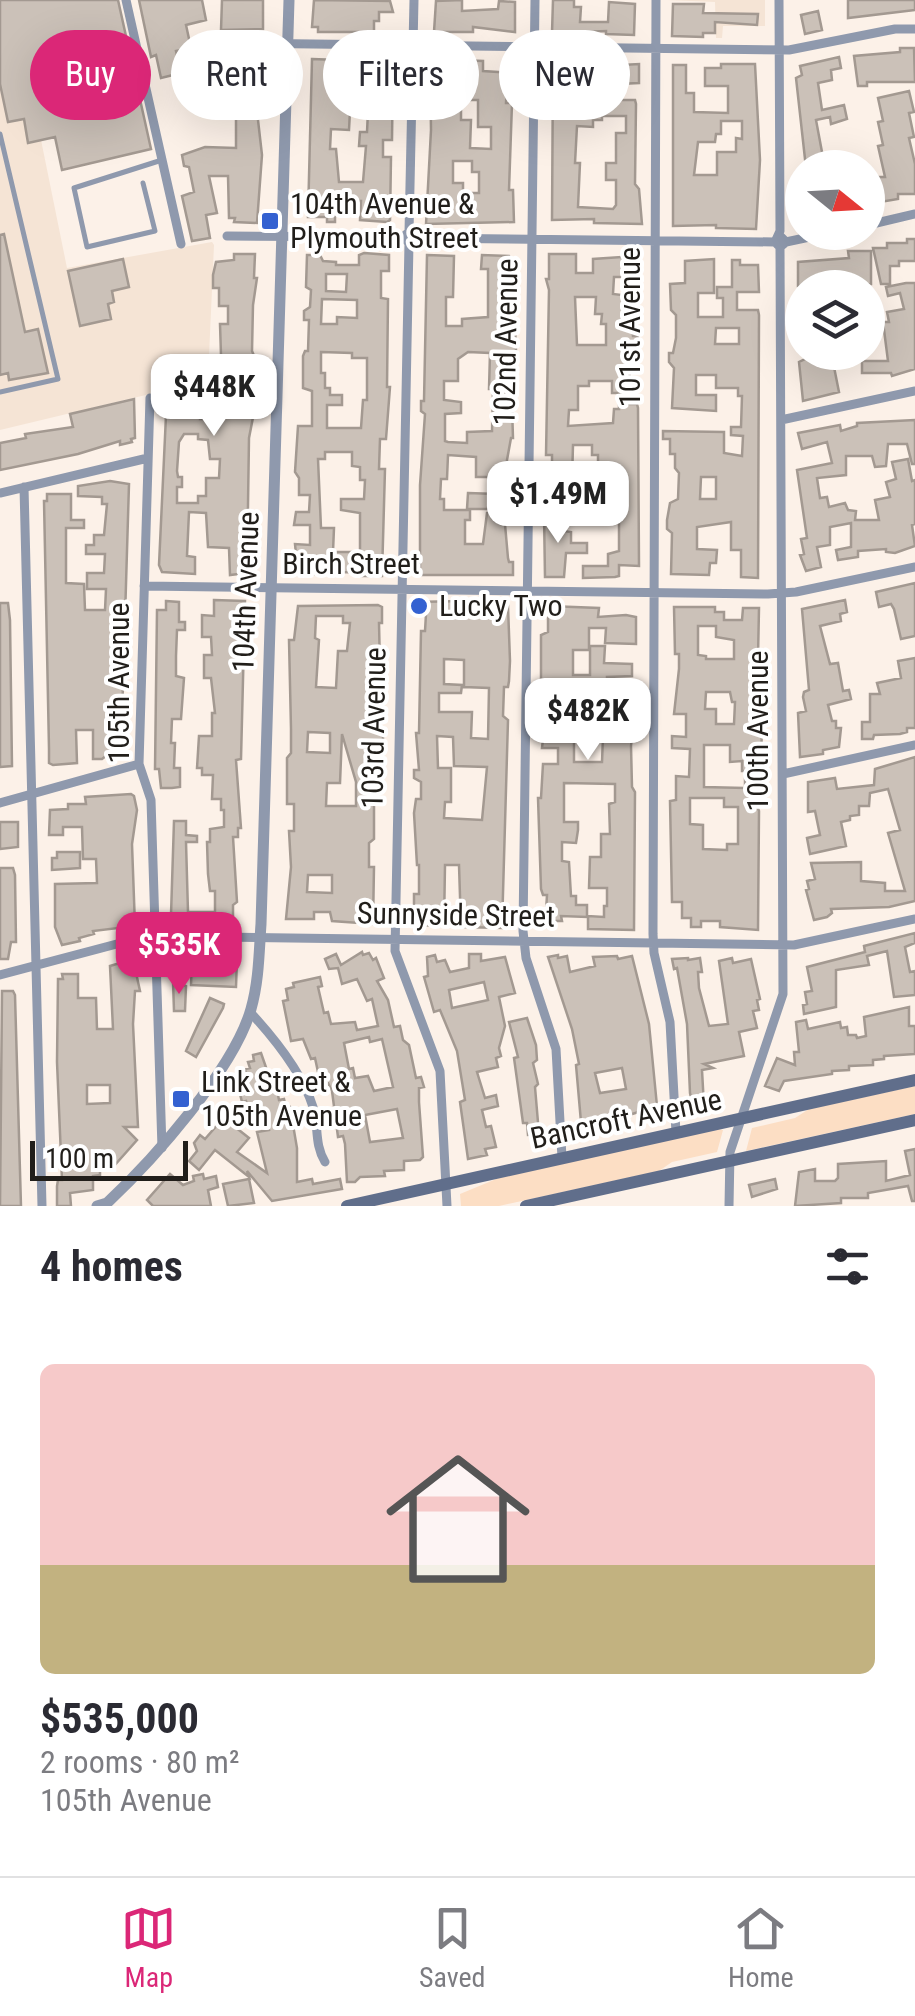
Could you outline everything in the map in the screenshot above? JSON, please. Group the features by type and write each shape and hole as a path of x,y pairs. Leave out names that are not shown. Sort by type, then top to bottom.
{"main road":[{"name":"Bancroft Avenue","path":"347,1206 915,1080"},
{"name":"Bancroft Avenue","path":"526,1206 915,1120"}],"street":[{"path":"126,0 128,23 181,244"},
{"name":"104th Avenue","path":"289,30 290,0"},
{"name":"103rd Avenue","path":"414,0 414,30"},
{"name":"102nd Avenue","path":"534,30 535,0"},
{"name":"101st Avenue","path":"656,0 653,942 670,1022 676,1133"},
{"name":"100th Avenue","path":"729,1206 729,1161 739,1119 784,994 779,0"},
{"path":"630,48 779,50 895,29 915,29"},
{"name":"104th Avenue","path":"104,1205 162,1148 224,1063 250,1012 260,938 286,120"},
{"name":"103rd Avenue","path":"412,120 394,951 440,1071 447,1206"},
{"name":"102nd Avenue","path":"533,120 524,940 526,958 556,1048 562,1158"},
{"path":"885,221 915,214"},
{"path":"227,236 785,241"},
{"path":"781,420 915,391"},
{"name":"105th Avenue","path":"150,398 139,764 151,800 162,1148"},
{"path":"0,492 148,458"},
{"path":"24,487 42,1206"},
{"name":"Birch Street","path":"144,586 782,593 915,566"},
{"path":"783,774 915,745"},
{"path":"0,804 139,764"},
{"name":"Sunnyside Street","path":"0,976 154,936 784,945 915,919"},
{"path":"250,1012 276,1042 308,1094 315,1114 317,1150 324,1162"}],"lane":[{"path":"0,134 58,379 0,392"},
{"path":"143,183 154,231 87,246 74,188 162,160"}],"shaded area":[{"path":"0,0 25,61 30,120 37,120 67,268 212,242 214,245 208,378 0,430"},
{"path":"667,0 765,0 765,26 723,26 722,38 716,38 715,2"},
{"path":"915,1086 915,1114 746,1151 752,1128 795,1118 809,1109"},
{"path":"723,1130 717,1152 672,1162 659,1171 499,1206 461,1206 460,1194 501,1177"}],"building":[{"path":"0,0 118,0 125,30 30,30 30,120 145,120 151,149 62,170 55,137 28,143 24,119 8,122 0,84"},
{"path":"139,0 202,0 206,20 186,25 187,30 171,30 171,76 161,78 156,55 151,57 151,30 145,30"},
{"path":"222,0 263,0 263,29 221,30"},
{"path":"314,0 390,1 393,12 379,12 374,30 318,32 318,27 312,27"},
{"path":"462,0 462,11 498,9 499,1 515,2 515,30 434,30 436,1"},
{"path":"553,0 574,0 574,7 581,7 580,22 608,22 609,2 635,4 634,35 630,35 630,30 552,30"},
{"path":"848,0 915,0 915,10 848,18"},
{"path":"673,4 704,4 703,13 758,14 757,25 715,22 715,33 703,33 703,37 672,36"},
{"path":"818,11 822,30 805,34 801,15"},
{"path":"900,48 914,48 915,82 867,82 867,86 858,86 854,56 900,52"},
{"path":"839,57 841,68 831,70 832,80 818,83 822,110 844,105 847,119 831,124 830,117 816,120 822,150 804,150 796,78 802,75 800,66"},
{"path":"312,59 323,59 323,120 350,120 349,130 331,129 330,149 336,149 339,182 363,182 366,146 359,146 360,132 367,132 368,120 392,120 392,140 383,140 383,157 391,157 390,220 360,220 361,201 335,200 335,222 327,222 327,217 308,217"},
{"path":"479,61 483,61 483,71 499,72 499,120 511,120 509,190 513,190 514,222 426,224 431,120 471,120 470,148 491,149 491,127 478,127","holes":["453,161 472,161 472,172 479,172 479,193 463,193 463,183 453,183"]},
{"path":"630,64 639,64 639,83 630,83"},
{"path":"721,64 755,64 760,160 756,229 673,226 673,65 686,65 686,93 694,93 694,112 728,113 728,86 705,86 705,68 721,68","holes":["721,121 742,121 742,139 736,138 736,152 717,152 717,175 694,175 698,142 715,142 716,134 721,134"]},
{"path":"909,91 914,112 909,113 914,137 909,138 915,164 915,194 898,194 898,199 885,201 885,150 879,150 878,146 883,145 878,122 883,121 878,98"},
{"path":"630,100 635,100 635,184 639,189 642,224 552,220 553,120 593,120 593,127 577,126 578,207 613,209 616,180 606,180 606,163 616,163 616,133 626,133"},
{"path":"236,120 258,120 262,155 257,223 234,222 235,218 229,218 228,176 209,176 217,213 206,215 210,238 192,241 182,196 194,192 182,155 205,147 236,148"},
{"path":"4,234 25,332 38,329 48,373 9,380 8,373 0,375 0,235"},
{"path":"907,239 915,239 915,261 899,261 899,266 890,266 890,284 885,284 885,270 878,270 873,250 885,250 887,243 907,243"},
{"path":"848,251 871,251 871,270 798,270 798,262 849,258"},
{"path":"234,254 255,254 257,278 253,305 255,407 249,438 247,573 230,575 229,548 208,547 206,513 189,512 187,556 195,557 195,574 162,572 159,565 167,394 183,394 182,407 200,407 200,419 222,419 222,402 201,402 201,386 222,386 220,324 228,324 228,306 219,306 219,288 213,288 213,275 216,262 234,260","holes":["184,434 198,434 198,439 208,440 210,459 220,459 219,478 206,478 206,496 198,496 198,503 177,503 177,487 182,487 177,471 179,442"]},
{"path":"549,254 576,254 576,273 593,273 593,259 636,256 636,269 628,269 628,277 614,277 613,294 630,296 633,336 638,336 637,369 630,369 628,404 637,404 638,408 639,566 619,565 619,576 615,577 583,578 583,566 608,566 608,554 619,551 619,512 615,512 616,495 612,495 616,467 598,466 598,455 592,455 592,445 573,445 572,482 578,482 577,496 587,496 591,512 565,508 565,494 546,493 546,482 552,482 552,455 546,455","holes":["575,297 596,297 595,314 602,314 601,324 606,324 606,345 577,345","589,381 612,381 612,393 619,393 619,409 614,409 613,423 568,426 569,410 578,410 578,386 589,386"]},
{"path":"307,255 320,255 323,261 336,265 359,265 359,255 389,255 389,271 381,271 381,298 388,299 390,387 386,439 380,439 379,469 385,469 382,576 357,576 349,572 298,575 295,544 310,545 310,525 294,525 296,512 309,512 310,495 299,495 295,472 298,426 312,426 312,391 303,388 309,320 304,320 304,311 310,307 311,290 306,287","holes":["326,274 347,274 346,292 326,291","322,299 357,300 357,318 337,317 337,324 321,324","321,352 352,353 352,358 367,358 367,400 363,400 361,428 327,428 327,405 342,405 342,395 330,395 330,388 325,388 325,373 321,373","325,452 352,452 352,466 360,467 360,480 365,480 364,499 341,499 341,510 360,513 360,552 333,552 334,528 321,528 318,459 325,459"]},
{"path":"427,255 454,256 453,297 446,297 446,326 462,326 462,319 488,317 488,269 481,269 482,255 509,256 516,351 511,373 513,438 507,460 506,491 489,491 489,477 476,477 476,457 448,455 447,479 441,479 440,499 444,499 444,510 470,510 470,520 465,520 465,544 483,544 487,513 504,513 513,575 420,575","holes":["468,352 490,353 492,431 467,432 467,443 445,441 445,414 461,413 461,402 444,400 444,381 458,381 458,359"]},
{"path":"123,259 129,287 112,291 114,302 108,304 111,319 80,326 68,271"},
{"path":"714,259 714,293 698,293 698,317 723,317 723,298 717,298 717,287 732,287 732,260 740,260 740,265 758,265 759,292 737,292 737,310 758,310 759,315 758,578 741,577 741,550 731,550 731,522 697,527 697,549 717,550 716,563 710,563 709,575 671,574 672,533 667,529 667,520 670,503 678,499 679,473 675,454 670,454 670,439 663,439 663,431 724,432 724,453 742,456 743,436 731,435 731,427 741,427 742,396 738,396 738,388 716,388 716,375 696,375 696,395 716,395 716,411 672,408 674,368 669,353 673,353 676,338 676,315 671,310 670,284 685,283 685,261","holes":["716,328 739,328 739,344 715,344","701,477 716,477 716,499 700,499"]},
{"path":"915,283 915,369 892,376 862,373 885,370 887,312 904,309 900,293 888,296 886,287"},
{"path":"800,370 835,370 839,392 803,401"},
{"path":"134,399 132,442 120,445 120,441 0,470 0,443 26,438 25,434 73,427 70,414"},
{"path":"915,420 915,464 907,444 888,444 886,466 875,467 872,456 846,456 846,475 817,478 820,498 827,497 829,507 845,503 848,510 856,511 855,520 879,520 875,500 890,497 886,482 896,479 892,462 908,459 912,481 915,480 915,546 895,553 886,549 858,551 858,557 838,560 836,550 851,547 851,523 830,527 830,545 817,547 821,567 806,571 800,555 804,554 801,539 807,538 797,470 832,463 827,442 802,449 798,433 840,425 841,431 857,423"},
{"path":"110,481 129,484 121,751 93,759 93,730 76,730 77,763 53,765 49,763 44,501 47,494 71,494 71,520 84,520 84,528 66,528 66,583 84,584 85,610 105,610 106,589 87,589 87,573 104,573 105,554 86,554 86,545 94,545 94,535 104,535 107,504 102,504 102,497 78,496 78,486"},
{"path":"468,493 496,494 495,509 467,509"},
{"path":"544,514 564,514 563,531 571,532 571,543 587,543 587,553 566,553 564,577 545,577"},
{"path":"915,583 915,636 901,639 894,609 891,604 879,607 876,592"},
{"path":"214,600 245,601 241,759 236,760 241,828 238,837 233,837 237,902 233,905 233,926 176,923 171,915 174,821 186,821 186,835 197,836 197,842 186,842 188,912 215,912 207,842 210,829 224,827 224,810 221,799 212,799 213,775 202,775 202,768 197,768 199,736 212,736 215,713 211,678 204,678 204,655 212,655 211,637 202,637 202,615 214,616"},
{"path":"845,600 847,612 840,614 841,621 820,626 830,664 838,663 843,691 849,690 851,699 828,705 832,721 836,721 836,728 841,728 839,747 800,757 798,713 806,711 803,697 809,690 802,609"},
{"path":"166,601 179,602 179,622 185,622 185,630 177,630 176,676 184,678 181,719 172,719 171,743 175,743 174,768 180,768 180,787 172,788 161,788 159,769 155,769 157,610 166,610"},
{"path":"464,601 470,602 470,607 508,606 510,661 503,716 508,720 502,928 461,927 459,865 445,865 444,926 414,925 419,865 414,813 416,799 421,799 421,782 414,778 414,770 419,770 416,733 421,631 425,631 426,614 414,614 414,602","holes":["444,659 464,660 464,687 489,688 488,739 471,738 472,712 439,712 439,693 461,693 462,685 444,684","437,736 453,737 454,766 487,767 482,820 444,818 445,802 451,802 451,768 438,768"]},
{"path":"0,603 8,603 10,620 12,766 0,767"},
{"path":"298,606 382,607 381,711 377,730 383,732 383,744 379,744 379,782 374,782 374,839 369,843 369,867 374,867 373,924 332,921 330,912 314,912 314,919 286,919 291,867 289,831 294,831 294,804 287,804 287,758 291,753 289,640 294,640","holes":["316,616 343,616 343,623 350,623 347,651 338,651 336,688 316,687 319,640 315,638","308,732 330,733 330,753 307,752","342,734 356,782 356,806 326,806 327,783 340,783","308,875 332,875 332,893 307,892"]},
{"path":"548,606 599,608 598,617 636,617 636,644 605,643 606,628 589,628 589,650 573,650 573,675 590,675 590,646 605,646 604,663 632,664 632,676 607,677 607,693 636,694 631,746 635,792 634,930 588,929 588,916 604,917 607,906 607,888 589,888 590,857 601,857 601,834 610,834 609,804 615,802 615,784 564,783 564,822 578,822 578,830 576,843 562,842 562,861 569,862 571,896 576,896 576,905 587,905 587,917 561,916 562,921 555,921 555,927 545,927 547,895 541,889 538,798 543,764 558,764 558,748 542,748 543,739 551,739 552,720 546,720 547,688 541,685 541,635 548,632","holes":["589,718 610,718 609,737 603,737 602,762 574,762 574,731 589,732"]},
{"path":"674,607 715,607 715,612 724,612 724,620 742,620 743,608 759,608 757,707 762,707 761,789 749,789 749,806 757,806 759,811 758,930 720,927 720,921 701,921 701,927 691,927 691,918 682,918 682,902 672,902 670,801 676,800 676,776 689,777 690,749 672,748 672,736 686,737 686,714 674,714 679,669 679,654 675,654","holes":["698,626 716,626 716,637 734,640 734,659 706,659 698,655","706,692 730,692 735,702 734,724 716,724 716,709 705,709","704,745 730,745 730,762 742,761 745,788 704,787","690,798 724,798 724,807 738,807 738,844 727,844 727,850 703,849 703,825 690,824"]},
{"path":"915,658 915,728 862,739 862,722 870,722 870,694 880,694 877,683 901,678 898,661"},
{"path":"915,757 915,901 889,907 831,909 827,917 814,920 806,890 807,881 815,879 811,863 861,862 861,881 885,883 885,891 905,891 888,833 900,830 888,789 870,793 869,806 859,806 859,815 841,822 846,846 810,854 807,838 820,835 815,811 808,812 808,782 835,778 837,789 874,785 875,769"},
{"path":"131,794 137,810 132,844 135,926 93,931 80,941 62,945 55,927 55,884 97,883 96,859 83,859 82,827 63,827 63,835 49,835 50,810 86,804 85,797"},
{"path":"0,822 18,822 18,847 0,849"},
{"path":"57,852 80,852 80,868 52,870 52,858 57,858"},
{"path":"0,868 13,868 15,875 16,942 11,942 8,959 0,959"},
{"path":"915,933 915,943 905,947 910,972 915,971 915,995 894,997 887,951 867,956 869,965 836,970 836,1007 804,1014 805,992 812,991 807,967 865,952 864,946"},
{"path":"362,952 369,953 373,960 376,958 384,978 377,981 388,1000 394,1027 400,1026 403,1040 409,1045 416,1078 421,1077 424,1087 419,1088 423,1157 404,1161 404,1170 384,1171 385,1176 360,1177 355,1182 347,1182 345,1144 343,1136 338,1137 332,1091 324,1083 303,1039 291,1041 283,1001 288,1000 286,989 294,987 293,983 320,977 322,986 318,987 324,1013 328,1012 331,1024 355,1022 357,1030 378,1026 372,999 367,1001 357,979 342,984 338,968 329,969 325,959 336,954 341,965","holes":["369,1037 370,1042 382,1039 393,1087 374,1091 368,1076 355,1078 353,1068 349,1069 344,1043","397,1109 403,1138 370,1142 365,1115"]},
{"path":"469,954 481,954 481,961 505,957 515,993 499,997 505,1026 499,1048 501,1056 496,1058 498,1067 477,1072 485,1098 496,1095 498,1106 482,1110 496,1147 485,1149 487,1155 468,1159 457,1051 440,1010 434,1012 424,977 428,976 427,957 435,955 437,962 445,960 450,972 469,968","holes":["484,982 488,1000 452,1008 449,990"]},
{"path":"567,956 570,972 595,966 593,957 632,956 649,1024 657,1106 626,1116 581,1122 576,1065 579,1064 572,1029 548,957","holes":["622,1068 626,1089 600,1093 595,1073"]},
{"path":"192,958 237,959 236,987 191,985"},
{"path":"700,958 699,988 709,1026 728,1024 719,961 751,959 760,999 759,1010 753,1011 757,1028 739,1032 744,1056 704,1064 713,1068 702,1070 704,1106 693,1106 690,1093 687,1024 672,959"},
{"path":"133,959 140,991 135,991 133,1024 138,1127 124,1127 137,1140 114,1166 100,1152 100,1175 93,1176 93,1190 70,1193 71,1206 57,1206 58,1180 62,1180 58,979 63,979 62,974 78,974 78,998 96,998 97,1029 113,1029 110,966","holes":["87,1085 110,1085 110,1103 87,1104"]},
{"path":"173,981 186,986 185,1011 174,1011"},
{"path":"2,991 13,991 15,995 21,1206 0,1206"},
{"path":"210,998 224,1004 196,1057 186,1051"},
{"path":"909,1007 909,1026 915,1026 915,1054 884,1056 873,1060 873,1065 849,1066 849,1070 832,1074 784,1081 779,1091 765,1086 777,1058 795,1065 794,1052 799,1052 796,1022 806,1020 808,1029 840,1022 841,1028 847,1027 848,1035 857,1038 866,1036 864,1017"},
{"path":"527,1018 536,1045 537,1060 533,1063 538,1084 535,1087 539,1134 528,1135 514,1058 518,1057 509,1022"},
{"path":"261,1053 279,1100 284,1099 286,1108 290,1107 297,1148 297,1182 312,1179 313,1184 340,1179 342,1189 272,1201 247,1171 249,1177 215,1150 199,1170 189,1161 197,1151 194,1143 200,1135 205,1139 219,1123 230,1123 249,1138 237,1152 267,1173 257,1132 269,1130 264,1108 249,1112 232,1082 247,1079 248,1062"},
{"path":"915,1149 915,1201 908,1186 868,1193 868,1198 841,1198 841,1203 795,1206 799,1172 815,1169 815,1181 835,1181 838,1164 886,1161 886,1181 910,1175 905,1151"},
{"path":"170,1174 183,1185 194,1181 193,1176 216,1176 218,1187 208,1190 211,1206 153,1206 147,1200"},
{"path":"249,1179 254,1203 228,1206 223,1184"},
{"path":"775,1179 777,1189 752,1197 749,1185"}],"place":[{"name":"104th Avenue & Plymouth Street","path":"270,221"},
{"name":"Lucky Two","path":"419,606"},
{"name":"Link Street & 105th Avenue","path":"181,1099"}]}
